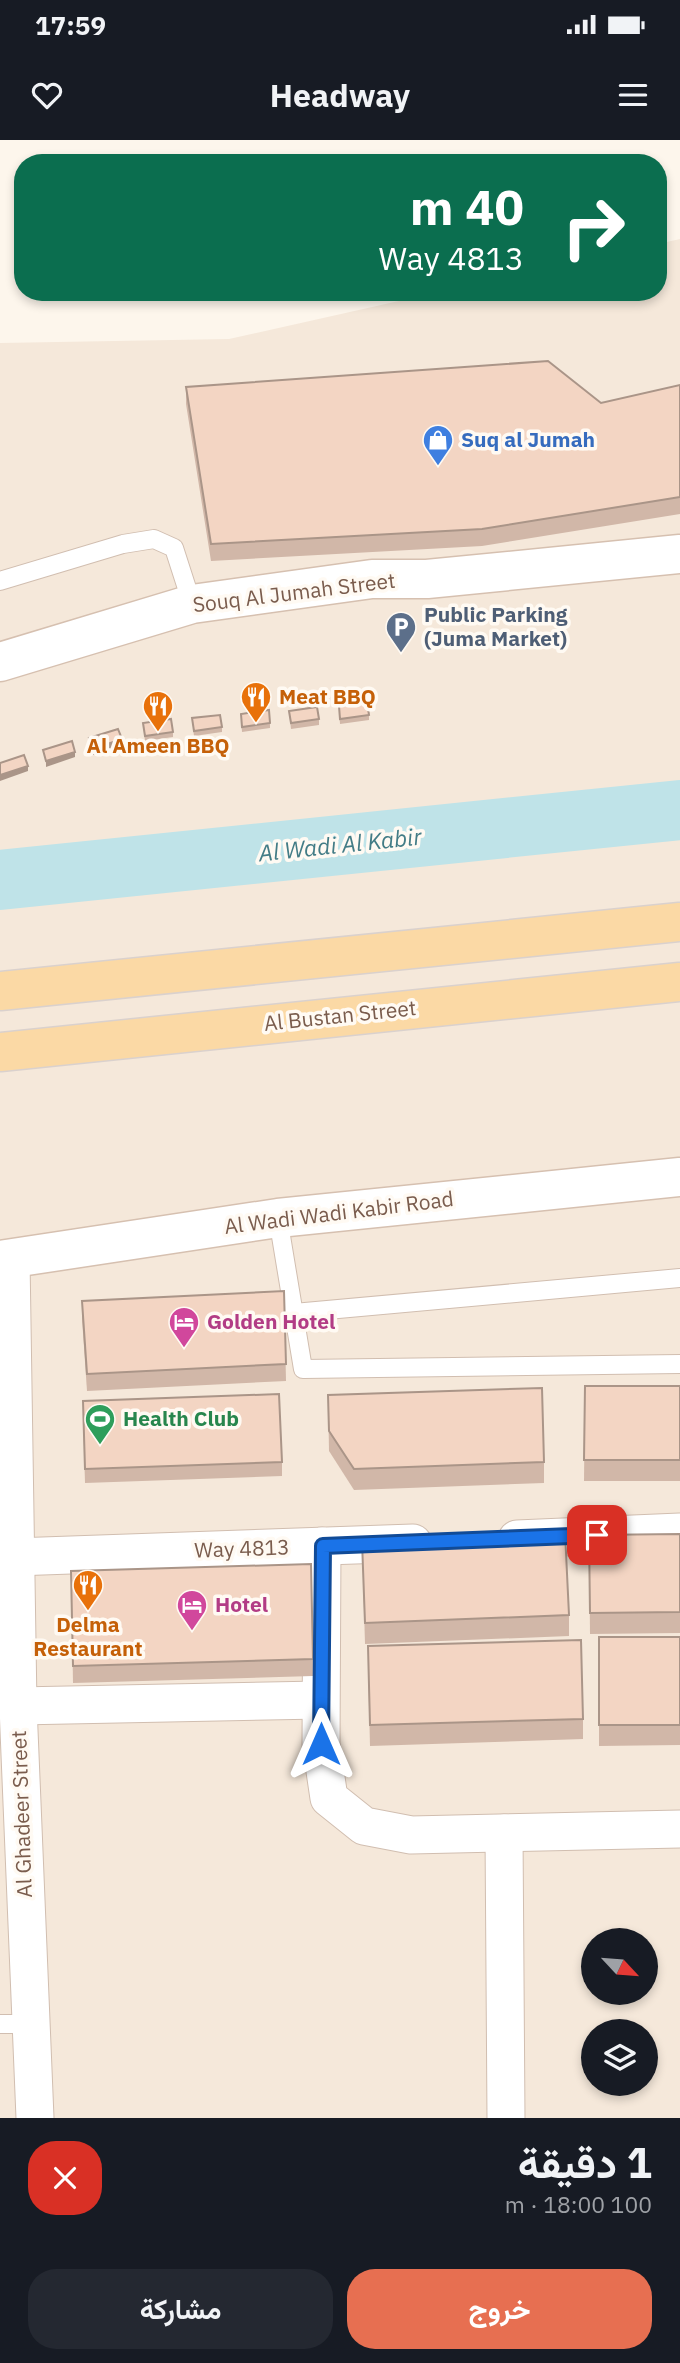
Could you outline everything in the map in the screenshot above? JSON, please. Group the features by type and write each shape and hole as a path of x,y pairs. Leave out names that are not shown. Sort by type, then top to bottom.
{"main road":[{"path":"0,991 680,922"},
{"name":"Al Bustan Street","path":"0,1052 680,982"}],"street":[{"name":"Souq Al Jumah Street","path":"0,662 192,604 371,572 426,579 680,554"},
{"name":"Al Wadi Wadi Kabir Road","path":"6,1259 278,1218 680,1177"},
{"name":"Al Ghadeer Street","path":"6,1259 18,1706 16,2024 35,2118"},
{"path":"488,1540 680,1532"},
{"name":"Way 4813","path":"14,1556 446,1541"},
{"path":"323,1546 320,1700 321,1744 328,1798 364,1826 411,1835 680,1829"},
{"path":"18,1706 320,1700"},
{"path":"504,1833 506,2118"}],"lane":[{"path":"0,580 123,544 154,539 174,548 192,604"},
{"path":"278,1218 303,1369 680,1364"},
{"path":"294,1313 680,1278"}],"shaded area":[{"path":"680,239 680,2118 0,2118 0,343 229,339 399,301 667,301 667,242"}],"building":[{"name":"Suq al Jumah","path":"548,361 601,403 680,385 680,497 482,529 211,544 186,387"},
{"path":"367,702 369,715 340,719 339,706"},
{"path":"317,707 319,719 291,723 289,711"},
{"path":"269,710 270,723 242,727 241,714"},
{"path":"220,715 222,727 194,731 192,718"},
{"path":"171,719 173,732 145,736 143,723"},
{"path":"118,729 122,739 93,749 89,738"},
{"path":"72,741 75,752 46,761 43,750"},
{"path":"24,755 28,766 0,775 0,763"},
{"name":"Golden Hotel","path":"284,1291 286,1364 87,1374 82,1301"},
{"path":"585,1386 680,1386 680,1460 584,1460"},
{"path":"542,1388 544,1462 354,1469 329,1431 328,1395"},
{"path":"279,1394 282,1462 85,1469 83,1401"},
{"path":"565,1532 569,1615 365,1623 362,1541"},
{"path":"680,1534 680,1612 590,1613 589,1535"},
{"name":"Hotel","path":"311,1564 313,1659 73,1666 71,1571"},
{"path":"599,1637 680,1637 680,1725 599,1725"},
{"path":"581,1640 583,1719 370,1725 368,1646"}],"waterway":[{"name":"Al Wadi Al Kabir","path":"0,880 680,810"}],"place":[{"name":"Suq al Jumah","path":"438,467"},
{"name":"Public Parking (Juma Market)","path":"401,654"},
{"name":"Meat BBQ","path":"256,724"},
{"name":"Al Ameen BBQ","path":"158,733"},
{"name":"Golden Hotel","path":"184,1349"},
{"name":"Health Club","path":"100,1446"},
{"name":"Delma Restaurant","path":"88,1612"},
{"name":"Hotel","path":"192,1632"}],"route":[{"path":"321,1744 323,1546 597,1535"}]}
